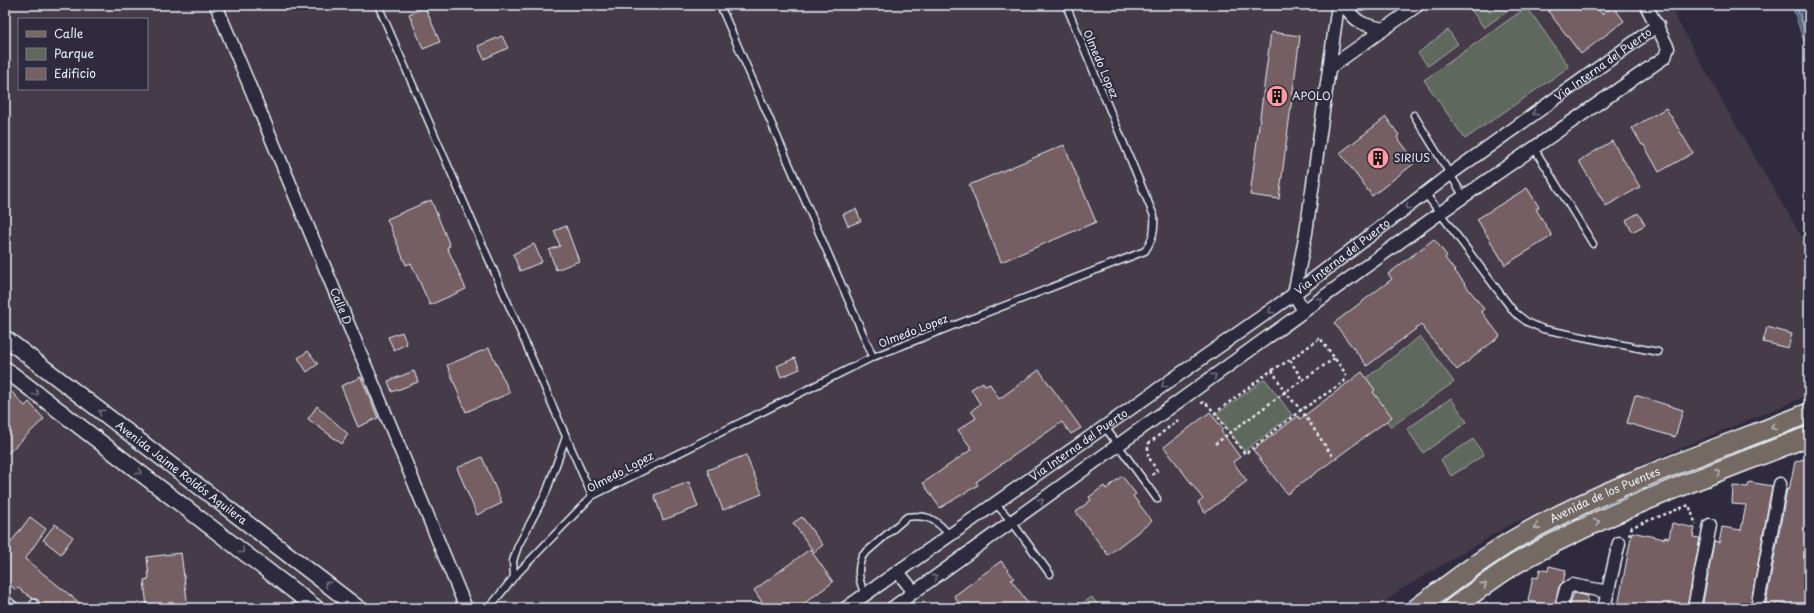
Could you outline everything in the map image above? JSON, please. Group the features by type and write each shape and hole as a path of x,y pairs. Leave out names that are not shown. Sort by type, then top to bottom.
{"main road":[{"name":"Avenida de los Puentes","path":"1417,608 1491,554 1521,535 1640,479 1809,413"},
{"name":"Avenida de los Puentes","path":"1453,608 1493,578 1532,554 1583,528 1647,500 1809,436"}],"street":[{"name":"Calle D","path":"216,5 466,608"},
{"path":"1304,311 1294,294 1306,233 1338,5"},
{"path":"1344,5 1357,21 1367,26 1384,29"},
{"path":"1329,68 1418,5"},
{"path":"1646,5 1658,25"},
{"name":"Via Interna del Puerto","path":"846,608 1294,294 1425,193 1658,25 1668,48 1665,57 1440,213 892,608"},
{"name":"Avenida Jaime Roldós Aguilera","path":"5,338 358,608"},
{"path":"5,369 316,608"},
{"path":"1757,608 1780,484"},
{"path":"1694,608 1709,529"},
{"path":"1604,608 1618,542"},
{"path":"898,572 914,592"},
{"path":"1561,608 1566,589 1572,585 1608,592"}],"lane":[{"path":"378,5 592,496"},
{"path":"720,5 873,357"},
{"name":"Olmedo Lopez","path":"489,608 514,577 592,496 873,357 1145,252 1151,243 1155,230 1154,216 1066,5"},
{"path":"1414,115 1464,197"},
{"path":"1534,148 1593,244"},
{"path":"1425,193 1514,312 1527,322 1543,329 1658,352"},
{"path":"1105,427 1157,499"},
{"path":"514,577 513,561 518,546 546,493 566,437"},
{"path":"995,503 1012,522 1050,574"},
{"path":"865,595 859,578 860,561 863,555 907,516 915,515 932,519 938,522 950,535"},
{"path":"5,598 17,608"}],"path":[{"path":"1200,403 1205,402 1216,413 1245,454 1301,410 1344,382 1346,374 1320,338 1290,360 1272,370 1216,413"},
{"path":"1215,444 1285,392 1335,358"},
{"path":"1290,360 1303,381"},
{"path":"1272,370 1285,392 1301,410 1333,457"},
{"path":"1144,481 1157,471 1148,456 1148,444 1182,417"},
{"path":"1618,542 1627,540 1632,526 1689,505 1696,525 1709,529"}],"shaded area":[{"path":"5,5 1669,5 1729,113 1809,249 1809,395 1664,455 1508,526 1397,592 1378,608 5,608"}],"green space":[{"path":"1468,5 1515,5 1484,28"},
{"path":"1527,7 1569,67 1465,139 1424,80"},
{"path":"1448,30 1458,44 1428,66 1418,53"},
{"path":"1420,336 1454,382 1391,427 1360,383"},
{"path":"1265,379 1292,415 1244,451 1217,414"},
{"path":"1451,398 1467,422 1423,453 1407,429"},
{"path":"1473,439 1484,455 1451,476 1441,460"},
{"path":"1092,597 1100,608 1076,608"}],"water":[{"path":"1792,5 1809,5 1809,57"}],"building":[{"path":"1557,5 1595,5 1602,14 1613,6 1624,21 1581,54 1548,11"},
{"path":"425,7 440,42 423,49 409,14"},
{"name":"APOLO","path":"1271,32 1300,36 1279,199 1250,195"},
{"path":"502,36 508,48 484,59 478,46"},
{"path":"1666,108 1693,153 1659,172 1644,145 1642,145 1632,128"},
{"name":"SIRIUS","path":"1386,117 1399,135 1397,137 1416,162 1372,196 1340,153"},
{"path":"1612,141 1640,187 1606,206 1579,161"},
{"path":"1064,145 1096,222 1001,262 969,185"},
{"path":"1527,188 1539,207 1536,209 1552,236 1505,265 1477,219"},
{"path":"431,200 450,246 447,247 466,289 430,305 411,263 406,265 387,219"},
{"path":"856,209 861,221 848,226 843,214"},
{"path":"1638,213 1645,225 1632,232 1626,220"},
{"path":"566,226 579,261 556,270 549,250 560,246 554,231"},
{"path":"1434,239 1447,256 1445,258 1484,309 1481,311 1500,336 1457,370 1421,325 1367,366 1334,323 1392,279 1388,274"},
{"path":"534,244 542,262 520,271 513,254"},
{"path":"1767,327 1792,334 1788,348 1763,342"},
{"path":"402,332 407,344 394,350 388,337"},
{"path":"489,348 510,393 466,412 447,365"},
{"path":"308,351 318,364 307,372 298,358"},
{"path":"795,358 800,369 781,377 777,366"},
{"path":"1039,370 1081,428 1071,434 1062,422 976,482 978,485 940,508 923,483 972,449 958,430 976,418 971,411 980,404 971,389 983,382 985,386 990,384 999,399"},
{"path":"414,371 418,382 392,392 388,381"},
{"path":"1362,372 1375,390 1373,392 1392,417 1287,494 1253,450 1298,416 1300,419"},
{"path":"361,377 378,418 358,427 341,386"},
{"path":"5,385 25,406 29,402 44,419 5,456"},
{"path":"1635,395 1683,410 1675,437 1627,423"},
{"path":"317,406 348,434 342,444 308,419"},
{"path":"1210,412 1223,429 1221,431 1240,457 1233,462 1247,481 1205,513 1198,503 1203,499 1164,447"},
{"path":"746,455 762,494 723,510 707,470"},
{"path":"482,457 502,503 477,515 457,468"},
{"path":"1809,457 1809,483 1806,498 1809,498 1809,550 1807,563 1809,564 1809,608 1776,603 1775,608 1765,608 1787,489 1789,490 1795,462"},
{"path":"1122,476 1136,494 1133,496 1152,521 1108,555 1076,512 1091,500 1089,497 1104,486 1106,489"},
{"path":"689,482 698,507 663,520 654,495"},
{"path":"1749,482 1772,486 1750,608 1702,608 1714,542 1719,543 1722,527 1741,530 1746,505 1732,504 1733,486 1748,487"},
{"path":"30,517 46,529 25,559 86,608 44,608 37,599 33,599 18,588 16,590 5,581 5,550"},
{"path":"802,517 823,545 814,552 793,523"},
{"path":"1672,523 1695,528 1693,537 1700,538 1687,608 1627,608 1618,606 1632,532 1664,539 1665,537 1669,538"},
{"path":"55,524 73,537 61,554 43,540"},
{"path":"810,549 833,582 798,608 766,608 754,590"},
{"path":"181,553 188,608 147,608 144,580 149,579 147,557"},
{"path":"1001,561 1014,578 1011,580 1032,608 963,608 954,596"},
{"path":"1549,566 1566,570 1563,582 1559,587 1554,608 1543,608 1544,604 1528,601 1533,577 1538,578 1540,569 1548,571"},
{"path":"1574,593 1588,596 1586,608 1569,608"}],"place":[{"name":"APOLO","path":"1277,96"},
{"name":"SIRIUS","path":"1378,158"}]}
